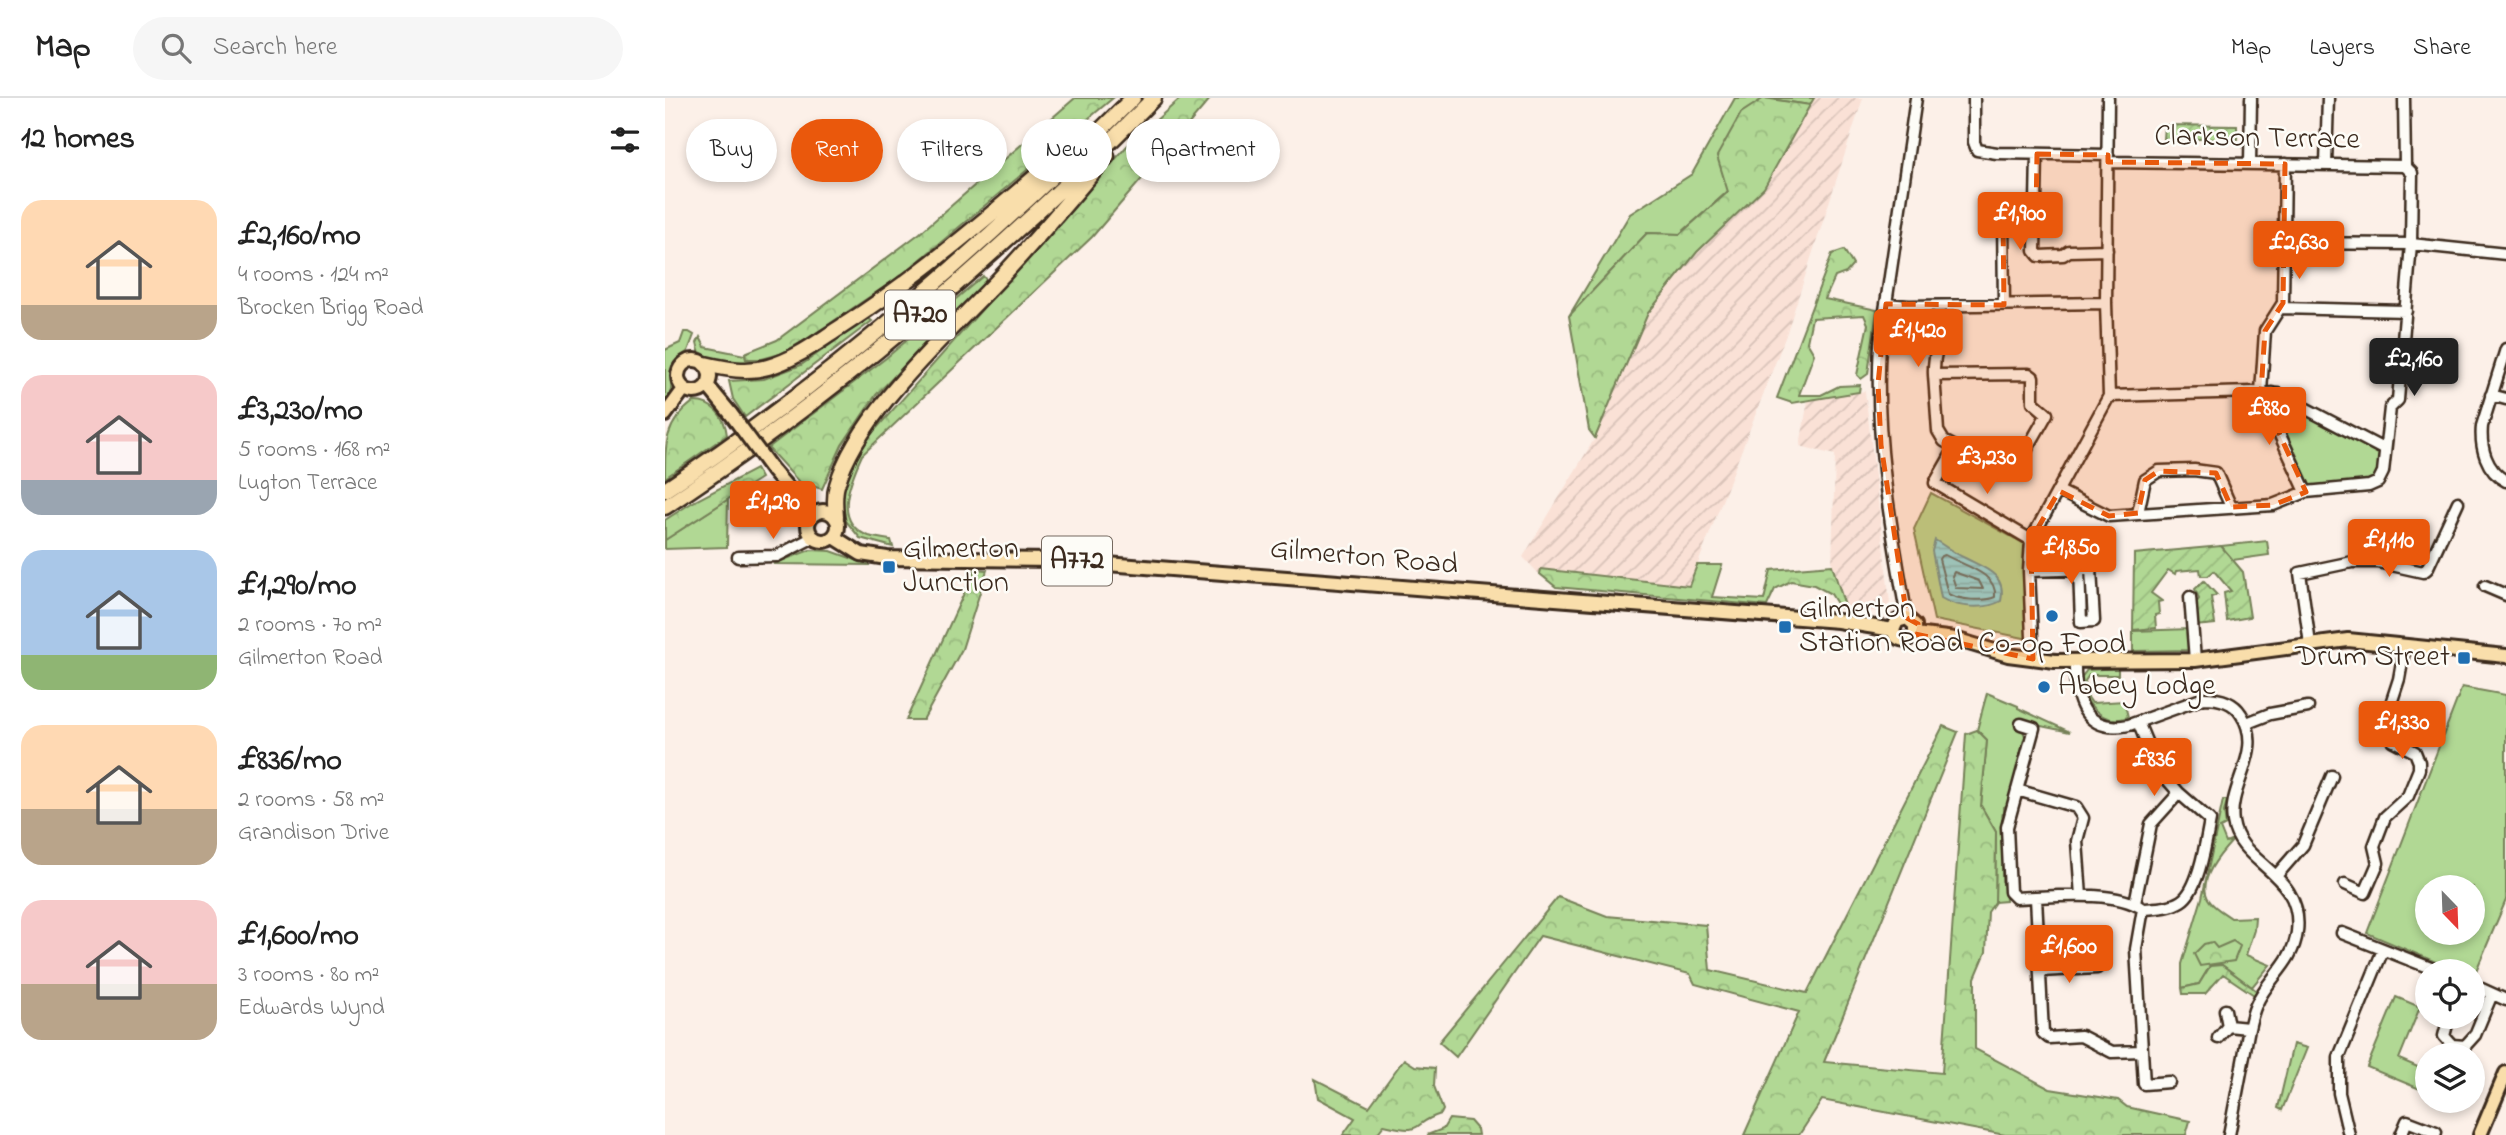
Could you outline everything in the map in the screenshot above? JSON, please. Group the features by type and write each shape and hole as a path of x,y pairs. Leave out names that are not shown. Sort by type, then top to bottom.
{"highway":[{"path":"705,364 733,370 750,370 766,368 796,356 921,271 1126,98"},
{"name":"A720","path":"665,490 803,391 927,290 1027,201 1133,98"},
{"path":"836,517 837,486 853,451 880,408 1045,228 1157,98"},
{"name":"A720","path":"665,507 781,425 933,305 1157,98"}],"main road":[{"path":"695,360 705,364 710,377 707,385 699,391 684,389 678,379 678,373 684,364 695,360"},
{"path":"707,385 773,471 811,515"},
{"path":"665,415 684,389"},
{"path":"823,510 836,517 838,527 834,537 823,542 812,537 807,526 811,515 823,510"},
{"name":"Gilmerton Road","path":"834,537 861,554 887,558 1056,560 1838,621 1893,629"},
{"path":"1893,629 1897,621 1907,618 1915,625 1915,634"},
{"name":"A772","path":"1893,629 1896,636 1902,640 1915,634 1955,639 2033,660 2195,660 2348,640 2506,656"},
{"path":"2480,1135 2506,1073"}],"street":[{"path":"1907,618 1881,444 1878,384 1886,304 1916,98"},
{"name":"Clarkson Terrace","path":"1974,98 1974,142 1977,150 2108,158 2405,166"},
{"path":"2033,660 2029,571 2031,540 2109,396 2106,303 2108,98"},
{"path":"2250,163 2251,98"},
{"path":"2326,164 2328,98"},
{"path":"2059,491 2109,516 2273,505 2306,492 2374,485 2382,478 2390,408 2398,400 2411,244 2412,173 2405,166 2404,98"},
{"path":"2037,154 2035,251 2039,256 2063,255 2069,251 2106,250"},
{"path":"2285,164 2283,303 2265,331 2266,393 2273,420 2306,492"},
{"path":"2004,305 2003,217 2036,217"},
{"path":"2284,243 2411,244 2506,254"},
{"path":"1886,304 1938,306 2106,303"},
{"path":"1934,375 2029,374 2033,377 2033,402 2047,414 2014,472 2003,474 1944,441 1938,431 1934,375 1933,354 1940,335 1938,306"},
{"path":"2280,308 2406,311"},
{"path":"2506,349 2482,426 2481,446 2491,469 2506,481"},
{"path":"2109,396 2266,393 2287,397 2385,450"},
{"path":"2491,396 2506,399"},
{"path":"1955,447 1935,483 2031,540"},
{"path":"2138,513 2145,480 2159,471 2216,473 2231,508"},
{"path":"2310,644 2299,573 2352,562 2378,562 2423,572 2427,569 2458,502"},
{"path":"738,557 777,556 812,537"},
{"path":"2029,571 2091,569 2094,621 2081,622 2079,570"},
{"path":"2485,586 2506,594"},
{"path":"2190,597 2195,660"},
{"path":"2345,884 2368,894 2378,863 2374,846 2385,817 2408,796 2419,769 2420,762 2415,752 2392,740 2385,730 2405,645"},
{"path":"2075,661 2076,691 2085,712 2100,724 2119,727 2204,698 2214,698 2232,705 2240,711 2247,723 2250,746 2232,819 2239,838 2288,890 2295,904 2297,931 2287,962 2264,989 2248,1028 2229,1135"},
{"path":"2247,723 2270,714 2308,707"},
{"path":"2021,724 2035,728 2007,827 2010,892 2015,898 2081,895 2139,906 2169,907 2191,892 2210,820 2179,793 2157,768 2137,722"},
{"path":"2276,876 2303,845 2332,776"},
{"path":"2017,790 2075,807 2081,813 2083,818 2077,841 2081,895"},
{"path":"2169,1082 2144,1084 2136,949 2139,906 2151,824 2179,793"},
{"path":"2036,898 2043,1033 2049,1038 2081,1036 2112,1052 2142,1051"},
{"path":"2341,933 2415,962"},
{"path":"2349,1135 2339,1093 2339,1056 2383,950"},
{"path":"2040,971 2097,968"},
{"path":"2485,991 2506,1000"},
{"path":"2485,1011 2492,994"},
{"path":"2225,1010 2228,1026"},
{"path":"2228,1026 2248,1028"},
{"path":"2218,1038 2228,1026"},
{"path":"2446,1029 2444,1036 2452,1045 2465,1046 2477,1029"},
{"path":"2401,1135 2407,1121 2436,1132 2435,1135"}],"highlighted area":[{"path":"2037,154 2108,155 2108,162 2285,164 2283,303 2265,331 2261,392 2272,393 2273,420 2306,492 2273,505 2231,507 2216,473 2159,471 2145,480 2138,513 2109,516 2059,491 2031,540 2033,659 1915,634 1918,624 1907,618 1881,445 1878,384 1886,304 2004,305 2003,217 2036,217"}],"shaded area":[{"path":"1814,98 1863,98 1786,335 1689,587 1539,574 1523,557 1595,438 1648,313 1697,252 1764,188"},
{"path":"1865,391 1890,603 1881,612 1846,609 1832,565 1835,455 1800,446 1808,400"}],"green space":[{"path":"1075,98 1113,98 1088,119 1051,119"},
{"path":"1181,98 1211,98 1193,119 1157,119"},
{"path":"1735,98 1764,98 1728,191 1680,234 1647,233 1569,316 1630,214 1692,174"},
{"path":"1764,98 1814,98 1810,105"},
{"path":"1764,98 1810,105 1764,188 1697,252 1648,313 1595,438 1589,430 1569,316 1647,233 1680,234 1728,192 1717,156 1741,113"},
{"path":"2165,125 2237,126 2237,139 2164,139"},
{"path":"1021,145 1021,175 902,275 780,354 762,359 746,359 745,353 777,340 920,233 979,182 1007,182 1007,157"},
{"path":"1126,147 1126,182 1139,182 1092,237 862,455 849,488 847,511 850,521 857,530 869,536 891,540 893,547 860,538 846,521 841,502 845,477 867,439 1095,182 1112,182 1112,163"},
{"path":"1844,250 1853,265 1846,273 1835,277 1825,299 1877,310 1868,374 1861,379 1857,375 1868,324 1864,315 1812,318 1807,342 1814,354 1799,395 1821,395 1839,386 1860,385 1859,392 1792,403 1777,398 1832,254"},
{"path":"983,276 987,281 876,395 842,445 822,489 799,482 768,448 886,358"},
{"path":"868,318 872,321 745,417 733,399 729,381 764,379 801,365"},
{"path":"684,332 694,335 688,351 672,366 671,390 665,406 665,350 680,343"},
{"path":"700,337 705,347 745,355 746,359 762,359 737,363 713,359 699,351 697,343"},
{"path":"693,402 706,404 717,411 724,422 727,435 665,478 666,445 672,426"},
{"path":"2288,402 2382,453 2378,477 2370,482 2312,487 2279,417"},
{"path":"756,469 761,478 665,540 665,520"},
{"path":"1931,493 2025,544 2029,639 1934,620 1914,529"},
{"path":"728,499 727,547 665,549 665,540"},
{"path":"2267,541 2269,555 2233,560 2221,546"},
{"path":"2221,546 2243,572 2250,617 2227,621 2224,593 2231,591 2214,571 2208,576 2201,576 2200,569 2176,571 2175,574 2168,570 2151,593 2162,601 2158,602 2159,614 2155,615 2156,628 2133,630 2134,554"},
{"path":"810,550 831,551 870,565 773,564"},
{"path":"1697,565 1722,565 1712,597 1764,600 1771,570 1832,565 1846,609 1839,607 1831,594 1814,585 1791,581 1775,589 1767,606 1556,587 1540,574 1541,569 1689,586"},
{"path":"975,569 987,570 962,649 923,720 906,720"},
{"path":"2204,581 2217,595 2211,597 2215,624 2195,626 2193,607 2199,599 2195,589"},
{"path":"2190,629 2190,650 2133,651 2133,631"},
{"path":"2118,668 2118,675 2089,675 2085,681 2087,696 2092,703 2124,701 2128,717 2110,719 2089,704 2080,679 2087,670"},
{"path":"2462,687 2506,695 2506,900 2481,959 2429,959 2367,933"},
{"path":"1987,693 2070,732 2017,721 2015,728 2023,731 2027,741 2003,814 2005,863 2002,866 2002,881 2005,884 2006,901 1995,902 1996,832 1981,806 1987,740 1977,730"},
{"path":"1943,726 1958,732 1824,1062 1942,1073 1966,734 1977,730 1987,740 1981,806 1996,832 1995,902 1988,912 1986,952 1975,978 1975,1049 2050,1089 2118,1100 2127,1107 2190,1121 2186,1135 2005,1135 1822,1100 1799,1135 1744,1135 1799,1012 1695,984 1690,974 1540,936 1456,1057 1439,1042 1558,897 1607,916 1706,925 1710,970 1807,993"},
{"path":"2223,800 2227,800 2224,812 2226,825 2220,828 2226,843 2233,840 2212,868 2206,892 2213,905 2231,918 2255,917 2246,955 2270,965 2252,987 2222,965 2210,966 2199,984 2182,988 2182,964 2202,898"},
{"path":"2233,941 2240,946 2234,961 2200,966 2194,954 2204,944 2212,942 2217,948"},
{"path":"2222,965 2257,991 2254,995 2223,974 2205,994 2183,994 2182,988 2199,984 2210,966"},
{"path":"2396,997 2415,1005 2415,1019 2399,1059 2415,1066 2415,1087 2367,1067"},
{"path":"2293,1044 2307,1048 2282,1110 2278,1108"},
{"path":"1404,1059 1415,1066 1435,1068 1434,1086 1443,1110 1441,1114 1413,1129 1384,1125 1376,1135 1343,1135 1355,1118 1318,1098 1315,1079 1369,1107"},
{"path":"1449,1119 1470,1121 1477,1129 1478,1135 1427,1135 1443,1129"}],"water":[{"path":"1935,540 1992,573 2001,584 2001,601 1987,606 1971,607 1941,598 1932,551"}],"place":[{"name":"Gilmerton Junction","path":"889,567"},
{"name":"Co-op Food","path":"2052,616"},
{"name":"Gilmerton Station Road","path":"1785,627"},
{"name":"Drum Street","path":"2464,658"},
{"name":"Abbey Lodge","path":"2044,687"}]}
